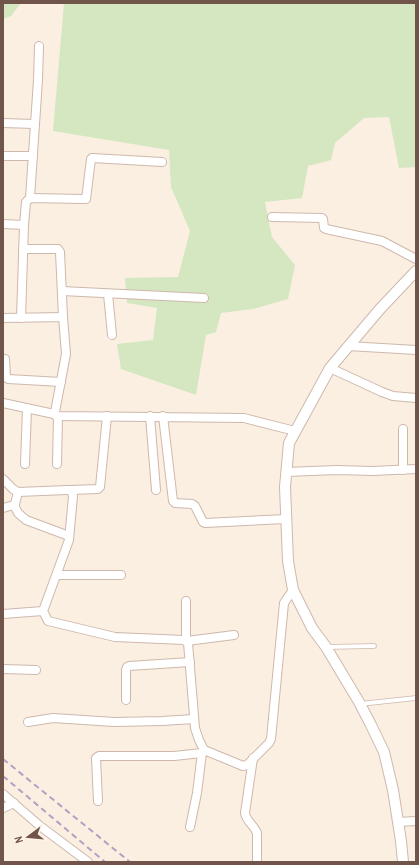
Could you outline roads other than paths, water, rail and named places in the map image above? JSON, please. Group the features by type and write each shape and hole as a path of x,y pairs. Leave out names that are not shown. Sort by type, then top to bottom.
{"street":[{"path":"21,318 24,225 26,202 30,198 38,80 38,46"},
{"path":"3,122 35,124"},
{"path":"3,156 33,156"},
{"path":"30,198 86,199 92,158 162,162"},
{"path":"272,217 322,218 324,221 324,228 326,229 382,241 416,260"},
{"path":"3,224 24,225"},
{"path":"23,249 60,250 66,354 56,415 58,464"},
{"path":"403,862 393,790 384,752 360,704 326,647 312,628 293,590 288,561 285,487 289,443 330,368 380,309 416,271"},
{"path":"62,291 204,298"},
{"path":"108,294 112,335"},
{"path":"3,318 63,317"},
{"path":"348,346 416,350"},
{"path":"6,359 6,376 8,379 61,382"},
{"path":"330,368 393,396 416,398"},
{"path":"3,402 56,415 244,418 295,431"},
{"path":"25,464 27,408"},
{"path":"3,479 12,489 18,492 98,489 100,487 107,416"},
{"path":"150,416 156,490"},
{"path":"164,416 173,501 175,503 192,504 205,523 286,519"},
{"path":"403,430 403,470"},
{"path":"286,472 416,469"},
{"path":"71,490 73,496 69,540 43,611 48,621 115,637 186,641 234,635"},
{"path":"18,492 14,505 18,513 26,520 69,536"},
{"path":"3,508 14,505"},
{"path":"57,575 122,575"},
{"path":"98,801 96,758 99,756 174,756 203,751 243,766 269,743 271,739 284,603 293,590"},
{"path":"186,601 186,641 188,643 190,662 194,719 203,751 190,827"},
{"path":"3,614 43,611"},
{"path":"126,700 127,667 190,662"},
{"path":"3,669 36,670"},
{"path":"28,722 53,718 114,722 194,719"},
{"path":"253,758 245,813 246,818 256,830 257,862"},
{"path":"3,794 40,826 88,862"},
{"path":"3,808 14,804"},
{"path":"398,822 416,821"}],"lane":[{"path":"326,647 374,646"},
{"path":"360,704 416,698"}],"railway":[{"path":"3,759 130,862"},
{"path":"3,776 105,862"}]}
